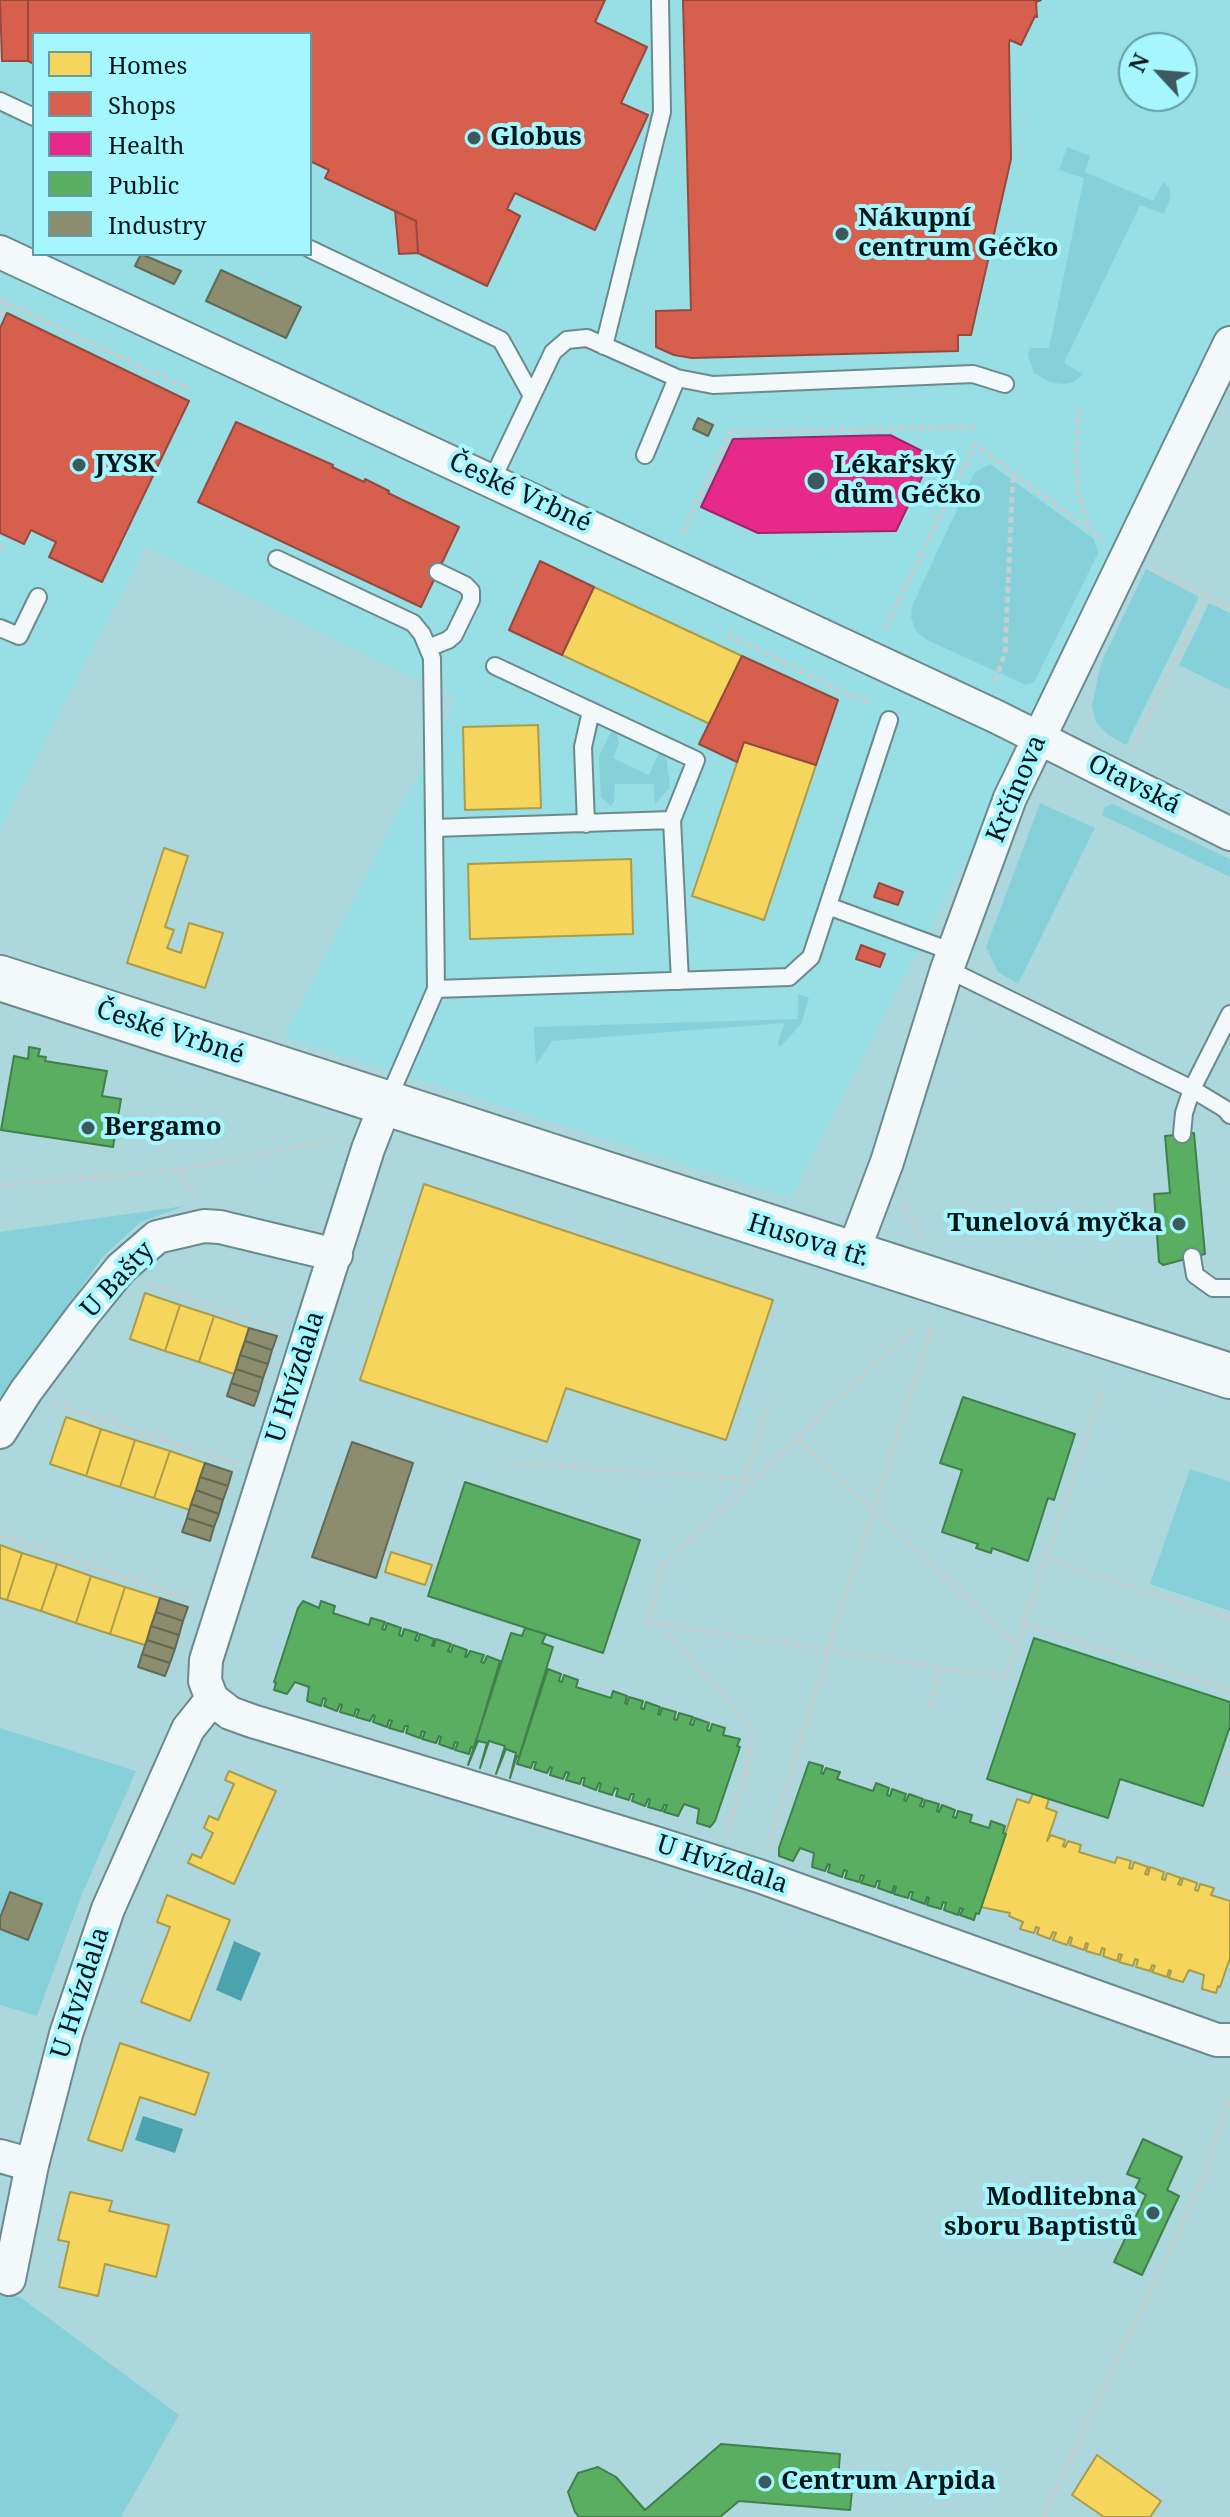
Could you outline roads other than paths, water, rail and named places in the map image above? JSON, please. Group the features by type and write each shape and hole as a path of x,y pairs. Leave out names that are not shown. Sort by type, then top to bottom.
{"street":[{"name":"České Vrbné","path":"0,252 1039,737"},
{"name":"Krčínova","path":"852,1255 887,1162 950,960 1010,798 1230,343"},
{"name":"Otavská","path":"1039,737 1230,834"},
{"name":"České Vrbné","path":"0,978 386,1103"},
{"name":"Husova tř.","path":"386,1103 1230,1376"},
{"name":"U Hvízdala","path":"386,1103 368,1149 206,1660 205,1681 212,1699 230,1713 252,1721 759,1876 1217,2040 1230,2040"},
{"name":"U Bašty","path":"0,1432 25,1392 117,1273 157,1237 204,1226 220,1227 336,1255"},
{"name":"U Hvízdala","path":"9,2279 32,2165 66,2034 108,1909 188,1729 212,1699"},
{"path":"0,2156 32,2165"}],"lane":[{"path":"604,346 662,112 660,0"},
{"path":"0,101 32,116"},
{"path":"312,250 501,340 532,396"},
{"path":"492,480 553,352 567,340 587,338 677,378 713,385 973,374 1005,384"},
{"path":"645,455 677,378"},
{"path":"277,559 413,623 432,658 436,989 386,1103"},
{"path":"428,648 454,635 471,600 471,591 465,585 438,572"},
{"path":"0,628 19,636 38,597"},
{"path":"495,666 696,760 672,820 680,981"},
{"path":"586,824 583,747 591,711"},
{"path":"436,989 789,977 811,957 889,720"},
{"path":"434,828 672,820"},
{"path":"828,906 950,960 1192,1089 1230,1115"},
{"path":"1182,1134 1184,1113 1192,1089 1230,1014"},
{"path":"1192,1257 1195,1275 1213,1288 1230,1288"}],"place":[{"name":"Globus","path":"474,138"},
{"name":"Nákupní centrum Géčko","path":"842,234"},
{"name":"JYSK","path":"79,465"},
{"name":"Lékařský dům Géčko","path":"816,481"},
{"name":"Bergamo","path":"88,1128"},
{"name":"Tunelová myčka","path":"1179,1224"},
{"name":"Modlitebna sboru Baptistů","path":"1153,2213"},
{"name":"Centrum Arpida","path":"765,2482"}]}
